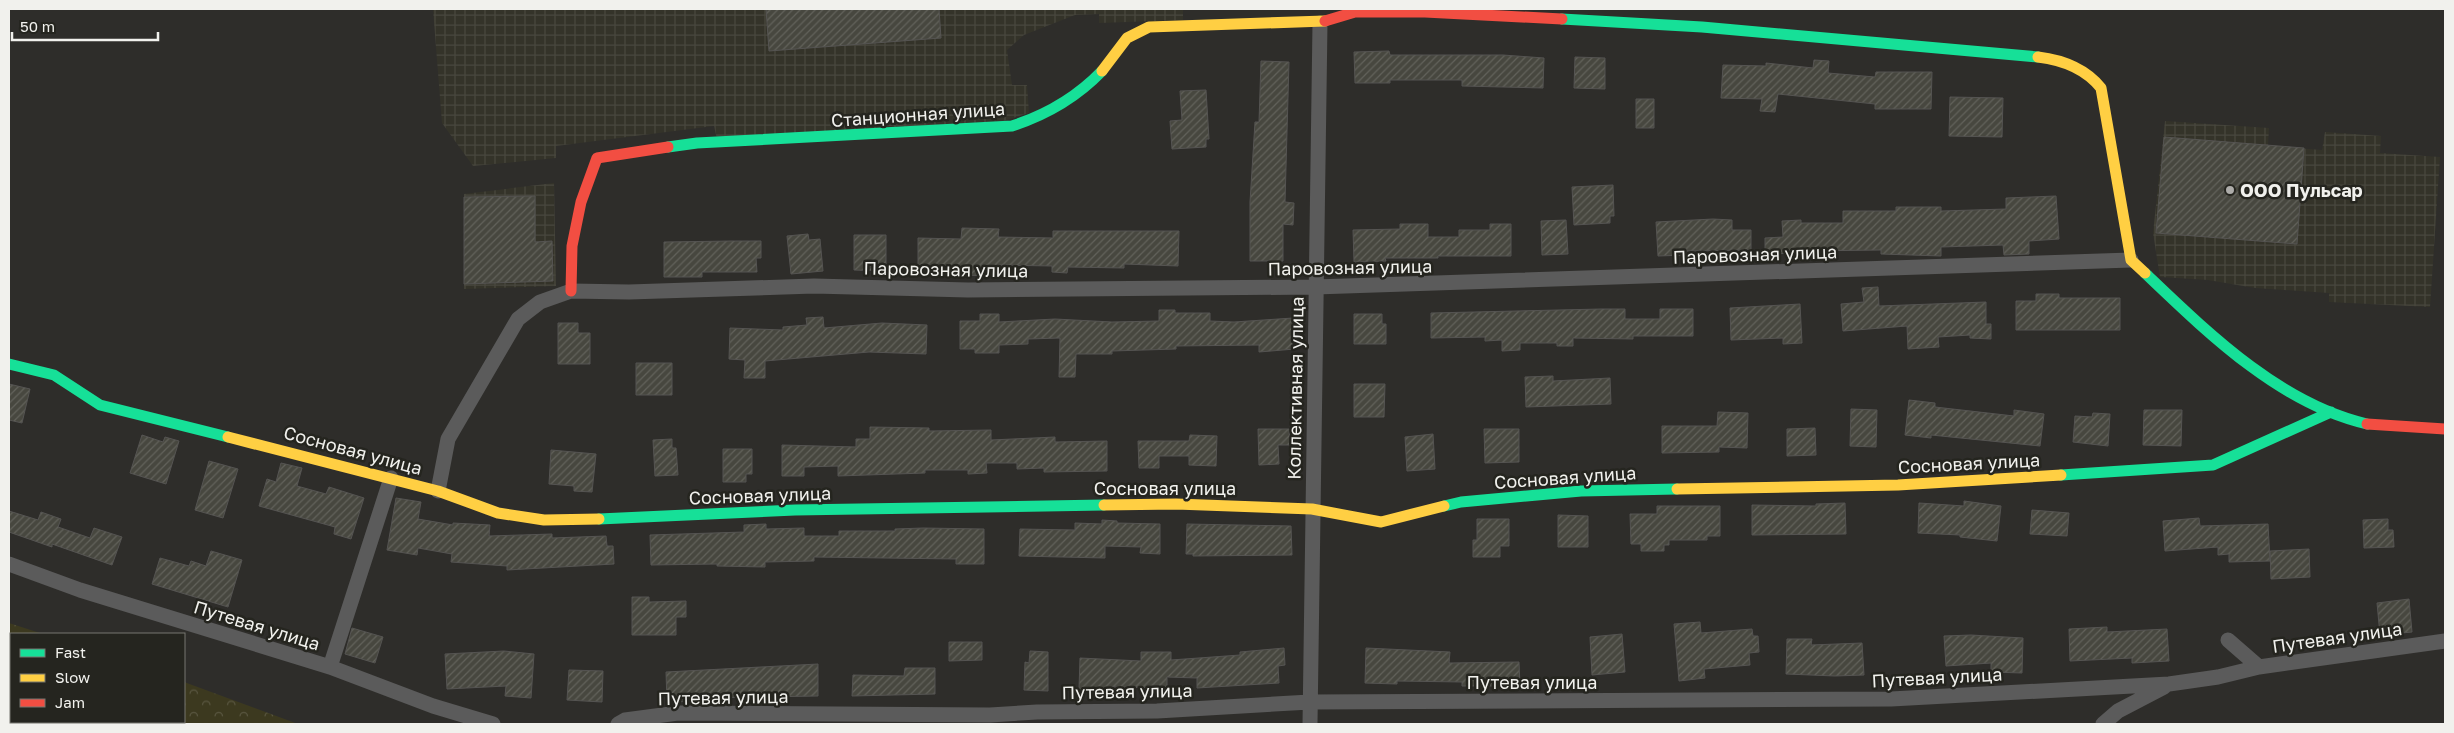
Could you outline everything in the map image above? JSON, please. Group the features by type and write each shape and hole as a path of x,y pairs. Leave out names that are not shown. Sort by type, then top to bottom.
{"street":[{"name":"Станционная улица","path":"571,291 572,246 581,202 597,158 697,144 1012,126 1038,118 1083,90 1102,72 1127,38 1149,27 1320,22 1355,12 1425,12 1569,18 1882,41 2056,59 2090,74 2101,88 2130,260"},
{"name":"Коллективная улица","path":"1310,724 1320,22"},
{"name":"Паровозная улица","path":"571,291 629,292 814,286 968,290 1316,287 2130,260"},
{"path":"2130,260 2208,332 2251,368 2300,397 2331,412 2365,424 2445,429"},
{"path":"438,491 448,440 518,319 540,302 571,291"},
{"name":"Сосновая улица","path":"9,364 54,375 100,405 391,478 438,491 498,513 544,520 625,519 795,510 1176,504 1312,509 1381,522 1422,510 1461,502 1581,491 1898,485 2213,465 2331,412"},
{"path":"330,667 391,478"},
{"name":"Путевая улица","path":"9,564 80,590 330,667 433,706 493,724"},
{"path":"2228,640 2259,667"},
{"name":"Путевая улица","path":"618,724 625,720 678,713 990,715 1037,712 1157,711 1310,702 1891,699 2170,684 2218,677 2259,667 2445,641"},
{"path":"2102,724 2118,710 2170,684"}],"shaded area":[{"path":"433,9 1183,9 1183,20 1099,23 1099,14 1075,15 1024,35 1007,50 1012,85 1027,85 1029,113 1003,121 717,139 714,126 556,146 556,158 473,166 442,123"},
{"path":"2165,121 2269,128 2268,146 2322,150 2325,132 2381,136 2380,153 2440,157 2430,307 2329,302 2329,293 2255,288 2208,280 2160,277 2153,233"},
{"path":"554,183 556,286 464,289 464,194"}],"green space":[{"path":"9,623 40,633 10,633 10,723 185,723 185,682 298,724 9,724"}],"building":[{"path":"766,9 939,9 941,38 769,51"},
{"path":"1389,51 1390,55 1503,55 1544,58 1543,88 1462,86 1462,80 1390,80 1390,83 1355,83 1354,52"},
{"path":"1575,57 1605,58 1605,89 1574,88"},
{"path":"1814,60 1829,61 1828,73 1875,77 1876,72 1932,72 1931,109 1875,109 1875,104 1778,94 1775,112 1760,111 1762,99 1721,98 1723,65 1766,66 1766,63 1813,68"},
{"path":"1261,61 1289,62 1285,202 1294,203 1293,225 1283,224 1283,261 1250,261 1250,202 1255,122 1259,122"},
{"path":"1206,90 1209,139 1206,139 1206,147 1172,149 1170,121 1182,120 1180,91"},
{"path":"1950,97 2003,98 2002,137 1949,136"},
{"path":"1636,99 1654,99 1654,128 1636,128"},
{"name":"ООО Пульсар","path":"2164,137 2304,148 2297,244 2156,233"},
{"path":"1613,185 1614,216 1610,216 1610,223 1574,225 1572,187"},
{"path":"535,196 535,242 552,241 553,281 464,284 464,197"},
{"path":"2056,196 2059,239 2029,241 2029,254 2004,255 2003,245 1941,247 1941,256 1881,254 1881,250 1802,251 1802,253 1765,254 1765,238 1783,237 1782,221 1801,220 1801,223 1843,223 1843,211 1896,211 1896,207 1941,207 1941,211 2006,209 2006,198"},
{"path":"1566,220 1568,254 1542,255 1541,221"},
{"path":"1732,220 1732,230 1751,230 1751,250 1686,251 1687,255 1658,256 1656,222"},
{"path":"1400,224 1428,224 1428,237 1459,237 1459,230 1490,230 1490,224 1511,224 1511,256 1385,258 1386,261 1354,262 1353,230 1400,229"},
{"path":"962,228 999,229 998,237 1053,238 1053,231 1179,231 1178,266 1124,264 1124,268 1068,267 1067,273 1052,272 1052,266 998,265 997,276 960,275 960,266 918,265 918,238 961,239"},
{"path":"808,234 809,240 820,239 823,271 791,274 787,236"},
{"path":"854,235 886,235 886,271 854,270"},
{"path":"761,241 761,258 756,258 757,272 702,272 702,277 664,277 664,242"},
{"path":"1878,287 1879,306 1986,302 1986,324 1991,324 1991,339 1970,338 1970,335 1938,337 1939,347 1908,349 1907,326 1843,331 1841,304 1864,302 1862,288"},
{"path":"2036,294 2059,294 2059,298 2120,298 2120,330 2016,330 2016,301 2036,301"},
{"path":"1800,304 1802,343 1783,344 1783,338 1731,340 1730,308"},
{"path":"1625,309 1625,319 1660,319 1660,309 1693,309 1693,336 1633,336 1633,339 1573,338 1573,346 1557,346 1557,343 1520,343 1520,350 1502,351 1502,340 1485,341 1485,337 1431,338 1431,313"},
{"path":"1159,310 1175,310 1175,313 1210,313 1210,321 1234,322 1293,318 1295,349 1259,352 1259,345 1176,346 1176,349 1112,351 1112,354 1076,354 1075,377 1059,377 1060,338 1028,339 1028,344 999,345 999,353 975,353 975,349 960,349 960,321 980,321 980,314 999,314 999,322 1055,319 1112,322 1159,321"},
{"path":"1354,314 1382,314 1382,324 1386,324 1386,344 1354,344"},
{"path":"823,317 824,328 882,323 927,325 926,354 869,352 765,361 765,378 744,378 745,360 729,359 730,328 783,330 783,327 807,325 806,318"},
{"path":"558,323 578,323 578,333 590,333 590,364 558,364"},
{"path":"636,363 672,363 672,395 636,395"},
{"path":"1553,376 1553,381 1610,378 1611,404 1526,407 1525,377"},
{"path":"9,384 30,389 22,423 9,420"},
{"path":"1354,384 1385,384 1384,417 1354,417"},
{"path":"1909,400 1935,403 1935,407 2014,416 2014,410 2044,414 2040,446 1931,435 1931,438 1905,435"},
{"path":"1851,409 1877,410 1876,447 1850,446"},
{"path":"2144,410 2182,410 2181,446 2143,445"},
{"path":"1718,412 1748,413 1747,448 1719,447 1719,452 1662,453 1662,426 1717,426"},
{"path":"2093,413 2110,414 2108,446 2073,442 2075,416 2092,417"},
{"path":"870,427 929,428 929,431 991,430 991,440 1055,437 1055,442 1107,441 1107,471 1044,472 1044,468 1017,469 1017,463 986,463 987,473 968,474 968,470 925,470 925,473 838,476 838,466 804,467 804,476 782,476 782,445 856,447 856,439 870,439"},
{"path":"1815,428 1816,455 1787,456 1787,429"},
{"path":"1258,429 1289,429 1290,445 1278,445 1279,464 1259,465"},
{"path":"1484,429 1519,429 1519,462 1485,463"},
{"path":"1433,434 1435,469 1407,471 1405,437"},
{"path":"142,435 163,442 165,437 179,441 166,484 130,473"},
{"path":"1190,435 1217,436 1216,466 1189,465 1189,456 1159,456 1159,468 1139,468 1138,441 1189,441"},
{"path":"672,439 672,448 676,448 678,475 655,476 653,440"},
{"path":"723,449 752,449 752,474 746,474 746,482 723,482"},
{"path":"551,450 596,454 592,492 574,491 574,486 549,484"},
{"path":"209,461 238,469 223,518 195,510"},
{"path":"281,463 302,468 297,486 326,494 329,487 364,498 351,539 334,534 335,527 259,506 267,479 276,482"},
{"path":"396,498 421,502 418,519 453,525 453,523 490,525 489,536 552,534 552,538 606,536 607,546 613,546 614,564 507,570 507,566 451,562 452,554 418,548 417,555 387,550"},
{"path":"1964,501 2001,506 1997,541 1960,537 1960,535 1918,533 1919,503 1964,506"},
{"path":"1845,503 1846,534 1752,535 1752,505 1816,506 1816,504"},
{"path":"1657,506 1720,506 1720,536 1707,536 1707,540 1669,540 1669,545 1664,545 1664,551 1641,551 1641,544 1631,544 1630,514 1657,514"},
{"path":"2032,510 2069,513 2067,536 2030,534"},
{"path":"9,511 38,520 41,512 61,519 58,527 90,538 94,528 122,537 112,565 52,544 52,547 9,532"},
{"path":"1558,515 1588,516 1588,547 1558,547"},
{"path":"2199,518 2200,526 2268,524 2270,561 2229,562 2229,554 2218,555 2218,547 2165,551 2163,521"},
{"path":"1477,519 1509,519 1509,546 1500,546 1500,557 1473,557 1473,540 1477,540"},
{"path":"2388,519 2388,530 2393,530 2394,547 2364,548 2363,520"},
{"path":"1102,520 1117,521 1117,523 1160,524 1160,554 1140,553 1141,547 1105,546 1105,558 1019,556 1020,529 1075,530 1075,523 1102,524"},
{"path":"766,524 766,529 804,528 804,536 839,536 839,531 895,531 895,529 923,528 984,529 984,564 956,564 956,559 814,557 814,561 765,562 765,567 717,566 717,564 651,565 650,535 744,532 744,525"},
{"path":"1187,524 1291,526 1292,555 1193,556 1193,554 1186,554"},
{"path":"2309,549 2310,577 2271,579 2270,551"},
{"path":"211,551 242,560 228,607 152,584 160,558 189,566 191,561 206,566"},
{"path":"632,597 649,597 649,602 686,601 686,617 676,617 676,635 632,635"},
{"path":"2409,599 2412,632 2380,635 2377,603"},
{"path":"1700,622 1701,633 1752,629 1753,636 1758,636 1759,652 1749,653 1750,665 1704,669 1705,678 1679,681 1674,624"},
{"path":"2107,627 2107,632 2167,629 2169,661 2132,663 2132,658 2070,661 2069,629"},
{"path":"352,628 383,637 375,663 345,654"},
{"path":"1622,634 1625,672 1592,675 1590,637"},
{"path":"1971,635 2023,638 2022,673 1991,672 1991,663 1946,666 1944,636"},
{"path":"1787,639 1812,639 1811,645 1862,643 1864,675 1786,674"},
{"path":"949,642 982,642 982,660 949,661"},
{"path":"1284,648 1285,665 1278,666 1279,683 1197,688 1197,678 1167,677 1167,688 1112,687 1112,690 1079,689 1080,658 1141,661 1141,652 1171,652 1171,660 1240,655 1240,652"},
{"path":"1366,648 1450,652 1449,663 1519,662 1520,686 1462,686 1462,682 1397,681 1397,684 1365,683"},
{"path":"504,651 534,654 531,698 505,696 506,686 447,689 445,654"},
{"path":"1030,651 1048,652 1048,691 1024,690 1025,662 1029,663"},
{"path":"818,664 818,696 704,698 704,701 667,702 666,672"},
{"path":"905,668 935,668 935,694 852,696 853,675 904,676"},
{"path":"569,670 603,671 602,702 567,700"}],"traffic: fast":[{"path":"1562,19 1702,27 2038,57"},
{"path":"668,147 697,143 1012,126 1049,111 1072,97 1102,71"},
{"path":"2145,273 2220,342 2275,383 2304,400 2335,414 2367,424"},
{"path":"9,364 54,375 100,405 228,437"},
{"path":"2061,475 2213,465 2331,412"},
{"path":"1444,506 1461,502 1581,491 1677,489"},
{"path":"599,519 795,510 1104,505"}],"traffic: slow":[{"path":"1102,71 1127,38 1149,27 1325,21"},
{"path":"2038,57 2056,60 2073,66 2088,75 2101,88 2131,260 2145,273"},
{"path":"228,437 438,491 498,513 544,520 599,519"},
{"path":"1677,489 1898,485 2061,475"},
{"path":"1104,505 1176,504 1312,509 1381,522 1444,506"}],"traffic: jam":[{"path":"1325,21 1355,12 1425,12 1562,19"},
{"path":"571,291 572,246 581,202 597,158 668,147"},
{"path":"2367,424 2445,429"}],"place":[{"name":"ООО Пульсар","path":"2230,190"}]}
